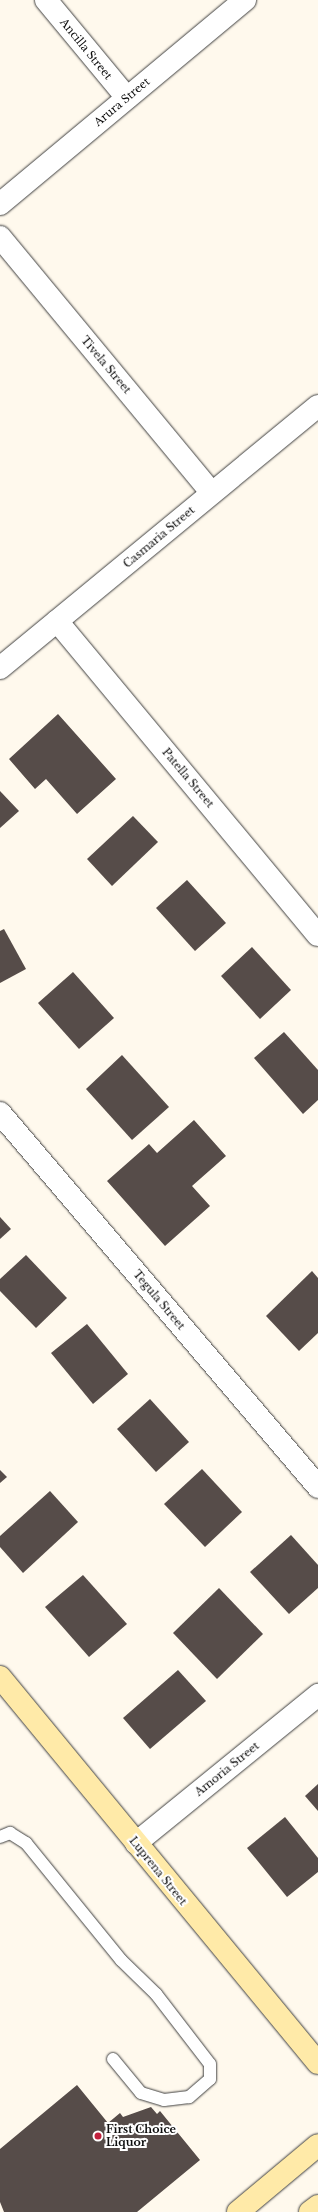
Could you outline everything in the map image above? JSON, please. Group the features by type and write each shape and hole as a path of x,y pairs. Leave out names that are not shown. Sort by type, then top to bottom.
{"street":[{"name":"Ancilla Street","path":"46,0 126,98"},
{"name":"Arura Street","path":"0,204 245,0"},
{"name":"Tivela Street","path":"0,237 212,493"},
{"name":"Casmaria Street","path":"0,668 318,406"},
{"name":"Patella Street","path":"57,621 318,934"},
{"name":"Tegula Street","path":"0,1113 318,1488"},
{"name":"Luprena Street","path":"0,1677 318,2063"},
{"name":"Amoria Street","path":"136,1843 318,1695"},
{"path":"238,2212 318,2145"},
{"path":"310,2212 318,2206"}],"lane":[{"path":"0,1836 10,1833 26,1843 121,1960 156,1994 210,2064 210,2079 189,2097 164,2100 140,2094 113,2059"}],"building":[{"path":"58,714 116,779 77,814 46,779 35,789 9,759"},
{"path":"0,791 19,811 0,828"},
{"path":"133,816 158,842 112,886 87,859"},
{"path":"187,880 226,923 195,951 156,908"},
{"path":"4,929 26,969 0,983 0,931"},
{"path":"252,947 291,990 260,1019 221,976"},
{"path":"73,972 114,1018 79,1049 38,1003"},
{"path":"284,1032 318,1070 318,1100 303,1114 254,1058"},
{"path":"122,1055 169,1107 132,1140 86,1089"},
{"path":"194,1120 226,1156 192,1186 210,1206 165,1246 107,1181 149,1144 157,1153"},
{"path":"0,1217 11,1229 0,1239"},
{"path":"26,1255 67,1298 36,1328 0,1291 0,1279"},
{"path":"312,1271 318,1278 318,1333 299,1351 266,1316"},
{"path":"87,1324 128,1374 93,1404 51,1353"},
{"path":"150,1399 189,1442 156,1472 117,1429"},
{"path":"202,1469 242,1512 205,1547 164,1504"},
{"path":"0,1470 7,1477 0,1483"},
{"path":"50,1491 78,1522 23,1573 0,1547 0,1536"},
{"path":"291,1535 318,1565 318,1588 289,1614 250,1572"},
{"path":"83,1575 127,1624 89,1657 45,1607"},
{"path":"219,1588 263,1634 217,1679 173,1633"},
{"path":"178,1670 206,1701 150,1749 123,1718"},
{"path":"318,1784 318,1811 305,1796"},
{"path":"285,1817 318,1858 318,1872 287,1897 247,1848"},
{"name":"First Choice Liquor","path":"77,2085 108,2123 120,2113 123,2117 151,2107 157,2114 160,2111 200,2160 137,2212 4,2212 0,2202 0,2149"}],"place":[{"name":"First Choice Liquor","path":"98,2136"}]}
